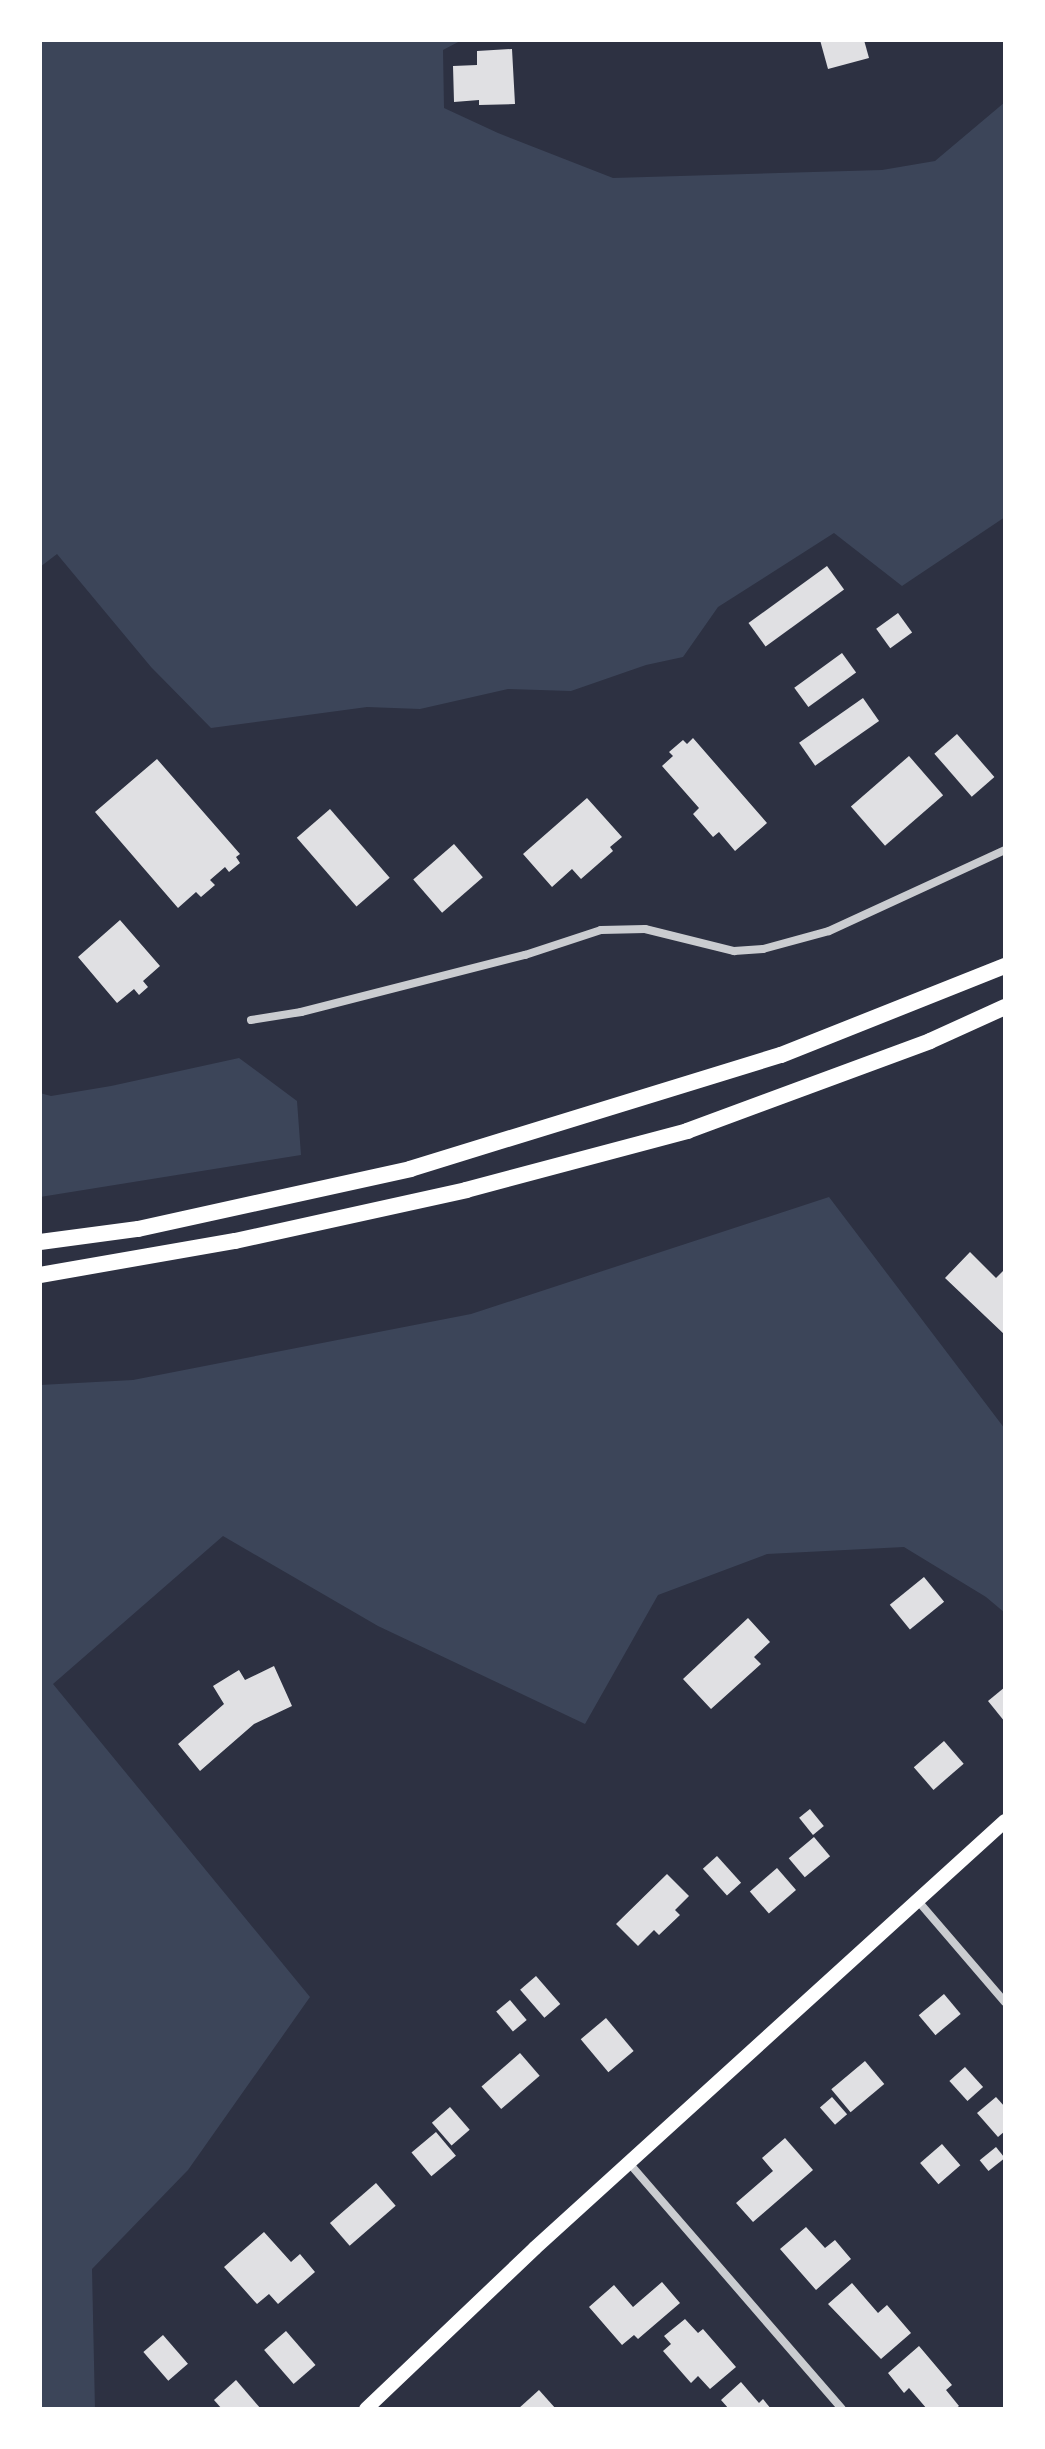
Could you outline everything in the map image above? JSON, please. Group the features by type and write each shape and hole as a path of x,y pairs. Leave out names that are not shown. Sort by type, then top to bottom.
{"highway":[{"path":"40,1242 138,1229 410,1169 781,1055 1005,966"},
{"path":"40,1275 235,1241 466,1190 687,1131 930,1041 1005,1007"}],"main road":[{"path":"366,2409 629,2163 1005,1821"}],"street":[{"path":"251,1020 301,1012 453,974 601,930 645,929 734,951 763,949 829,931 1005,850"},
{"path":"918,1901 1005,2002"},
{"path":"629,2163 842,2409"}],"shaded area":[{"path":"40,40 462,40 443,50 444,108 498,133 613,178 882,170 935,161 1005,102 1005,517 902,586 834,533 718,607 683,657 646,665 571,691 508,689 420,709 367,707 211,728 151,667 57,554 40,567"},
{"path":"239,1058 297,1101 301,1155 40,1197 40,1093 51,1096 111,1086"},
{"path":"829,1197 1005,1429 1005,1613 986,1597 904,1547 767,1554 658,1595 585,1724 378,1626 223,1536 53,1684 310,1997 188,2170 92,2269 95,2409 40,2409 40,1385 133,1380 471,1314"}],"building":[{"path":"820,40 864,40 869,58 828,69"},
{"path":"512,49 515,104 479,105 479,100 454,102 453,66 477,65 477,51"},
{"path":"827,566 844,589 766,646 749,623"},
{"path":"898,613 912,632 890,648 876,629"},
{"path":"842,653 856,672 808,707 794,688"},
{"path":"863,698 879,721 815,766 799,743"},
{"path":"957,734 994,777 972,797 934,754"},
{"path":"693,738 767,823 735,851 719,832 713,837 693,814 699,808 662,766 673,756 669,752 683,740 687,744"},
{"path":"909,756 943,795 885,846 851,807"},
{"path":"157,759 240,854 236,857 240,863 229,872 225,867 210,880 215,885 201,897 196,892 178,908 95,812"},
{"path":"587,798 622,837 610,847 613,851 581,879 572,869 552,887 523,854"},
{"path":"330,809 390,878 356,907 297,838"},
{"path":"454,844 483,877 442,913 413,879"},
{"path":"120,920 160,966 143,981 148,987 139,995 134,989 117,1003 78,957"},
{"path":"970,1252 996,1278 1005,1269 1005,1335 945,1278"},
{"path":"924,1577 944,1602 910,1630 890,1605"},
{"path":"748,1618 770,1642 754,1657 761,1664 711,1709 683,1679"},
{"path":"274,1666 292,1706 254,1724 200,1771 178,1744 224,1704 213,1686 239,1670 245,1680"},
{"path":"1005,1687 1005,1722 988,1701"},
{"path":"944,1741 964,1764 933,1790 914,1767"},
{"path":"810,1809 824,1826 813,1835 799,1818"},
{"path":"814,1837 830,1856 805,1877 789,1858"},
{"path":"717,1856 741,1883 727,1895 703,1869"},
{"path":"777,1868 796,1890 769,1914 750,1892"},
{"path":"667,1874 689,1896 675,1910 680,1915 659,1935 654,1930 638,1946 616,1924"},
{"path":"536,1976 560,2004 544,2018 520,1990"},
{"path":"944,1994 961,2014 935,2035 919,2015"},
{"path":"510,2000 527,2020 513,2031 496,2012"},
{"path":"606,2018 634,2051 608,2072 581,2039"},
{"path":"520,2053 540,2076 501,2109 482,2086"},
{"path":"865,2061 884,2084 851,2112 831,2089"},
{"path":"965,2067 983,2087 967,2101 949,2081"},
{"path":"832,2097 847,2114 835,2125 820,2107"},
{"path":"996,2097 1005,2107 1005,2131 998,2137 977,2113"},
{"path":"450,2107 470,2130 452,2145 432,2123"},
{"path":"436,2132 456,2156 431,2176 411,2153"},
{"path":"785,2138 813,2170 753,2222 736,2203 773,2171 762,2158"},
{"path":"942,2144 960,2165 938,2184 920,2163"},
{"path":"996,2147 1005,2158 988,2171 980,2160"},
{"path":"376,2183 396,2206 350,2246 330,2223"},
{"path":"806,2227 825,2248 835,2240 851,2259 816,2290 780,2249"},
{"path":"264,2232 291,2262 300,2254 315,2272 278,2304 269,2294 257,2304 224,2267"},
{"path":"662,2282 680,2303 638,2339 634,2335 622,2345 589,2307 614,2285 633,2307"},
{"path":"852,2283 878,2313 887,2305 911,2333 881,2359 828,2304"},
{"path":"685,2319 698,2333 703,2329 736,2367 710,2389 698,2376 691,2383 663,2351 671,2344 664,2336"},
{"path":"286,2331 316,2365 294,2384 264,2350"},
{"path":"163,2335 188,2364 168,2381 143,2352"},
{"path":"919,2346 952,2385 946,2390 959,2406 955,2409 927,2409 909,2388 904,2393 888,2373"},
{"path":"236,2380 261,2409 222,2409 214,2400"},
{"path":"741,2382 759,2403 763,2399 771,2409 729,2409 721,2400"},
{"path":"539,2390 556,2409 518,2409"}]}
